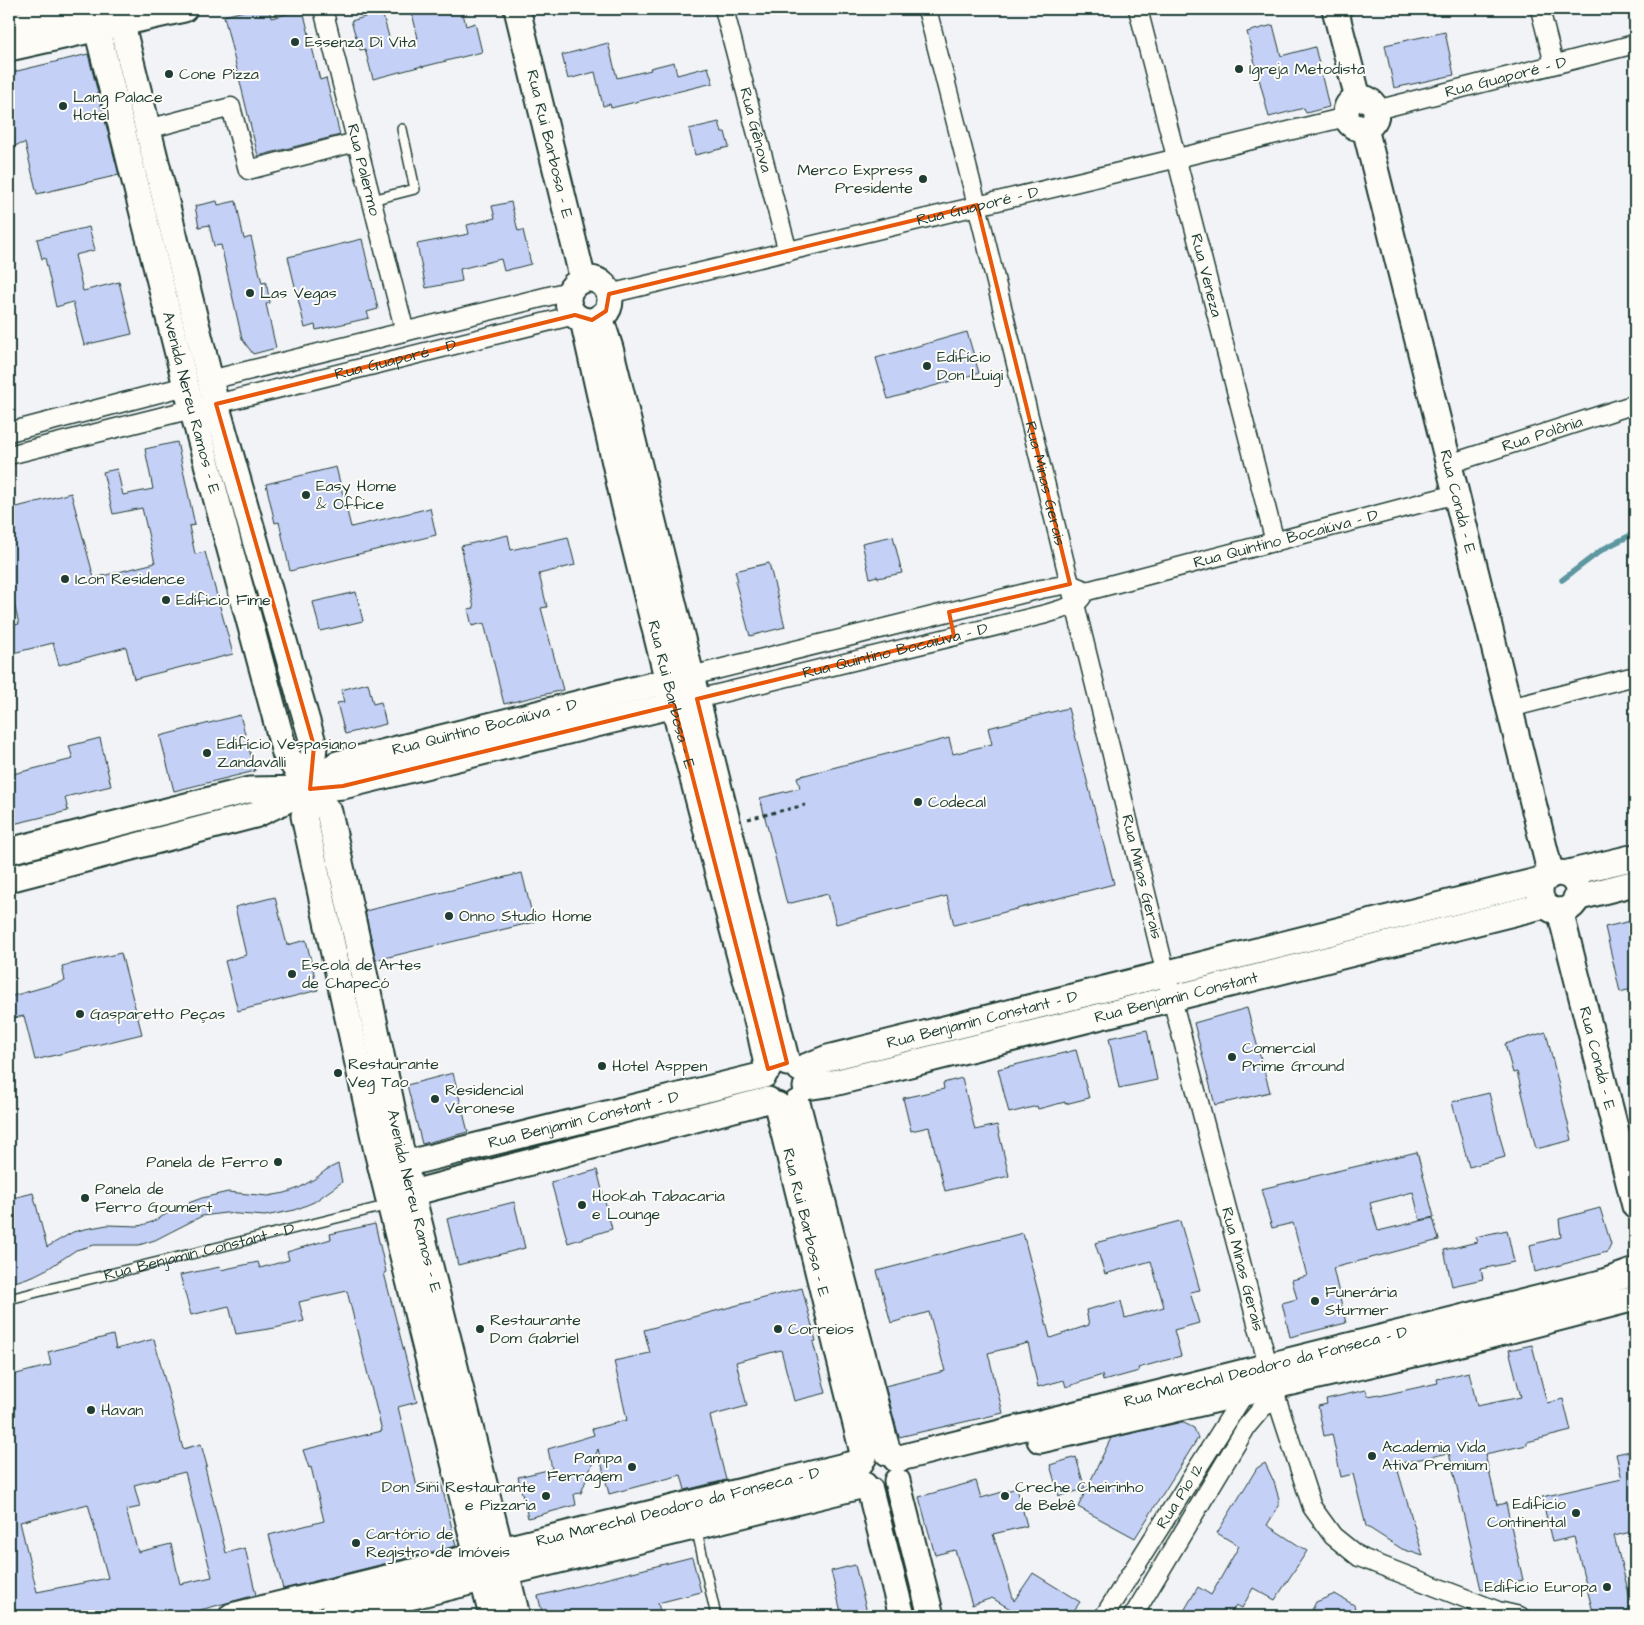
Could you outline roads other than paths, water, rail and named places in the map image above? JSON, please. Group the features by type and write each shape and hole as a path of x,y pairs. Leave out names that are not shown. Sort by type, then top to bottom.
{"street":[{"path":"9,27 92,15 120,16 184,9"},
{"name":"Rua Palermo","path":"323,9 405,332"},
{"name":"Rua Rui Barbosa - E","path":"516,9 576,285"},
{"name":"Rua Gênova","path":"724,9 788,252"},
{"name":"Rua Minas Gerais","path":"927,9 978,205 1172,999 1273,1385 1312,1507 1333,1536 1358,1557 1498,1611 1520,1616"},
{"name":"Rua Veneza","path":"1138,9 1178,158 1275,542"},
{"name":"Rua Condá - E","path":"1335,9 1553,876"},
{"path":"1540,9 1554,64"},
{"path":"9,48 92,15"},
{"name":"Avenida Nereu Ramos - E","path":"92,15 201,395"},
{"name":"Avenida Nereu Ramos - E","path":"120,16 148,130 201,395 285,753 329,812 362,958 404,1164 491,1564 492,1616"},
{"name":"Rua Guaporé - D","path":"609,294 1178,158 1635,44"},
{"path":"148,130 231,107 248,170 356,142"},
{"path":"591,279 605,287 609,294 610,303 606,311 586,317 570,308 568,300 576,285 591,279"},
{"name":"Rua Guaporé - D","path":"9,455 135,424 284,362 531,300 576,285"},
{"name":"Rua Rui Barbosa - E","path":"586,317 624,503 683,690 728,824 865,1474 902,1616"},
{"name":"Rua Guaporé - D","path":"9,432 129,401 290,386 586,317"},
{"path":"284,362 290,386"},
{"path":"129,401 135,424"},
{"name":"Rua Polônia","path":"1449,464 1635,404"},
{"name":"Rua Quintino Bocaiúva - D","path":"1087,591 1456,494"},
{"path":"1070,584 1087,591 1075,605"},
{"name":"Rua Quintino Bocaiúva - D","path":"9,851 249,790 310,789 343,786 683,690 948,612 1041,589 1070,584"},
{"name":"Rua Quintino Bocaiúva - D","path":"683,690 954,636 1075,605"},
{"path":"948,612 954,636"},
{"path":"1510,708 1635,676"},
{"name":"Rua Rui Barbosa - E","path":"683,690 783,1084 895,1467 931,1616"},
{"name":"Avenida Nereu Ramos - E","path":"310,789 304,816 376,1151 491,1564 517,1616"},
{"name":"Rua Quintino Bocaiúva - D","path":"9,879 255,815 310,789"},
{"path":"1635,857 1553,876 1540,889 1540,895 1561,905 1602,891 1635,883"},
{"path":"1553,876 1574,881 1576,886 1561,905"},
{"name":"Rua Benjamin Constant","path":"1166,974 1553,876"},
{"name":"Rua Condá - E","path":"1561,905 1635,1206"},
{"name":"Rua Benjamin Constant","path":"783,1084 834,1083 1366,950 1561,905"},
{"path":"1360,925 1366,950"},
{"name":"Rua Benjamin Constant - D","path":"412,1194 783,1084 828,1058 1166,974"},
{"path":"971,1022 977,1047"},
{"name":"Rua Benjamin Constant - D","path":"404,1164 456,1151 783,1084"},
{"path":"456,1151 463,1180"},
{"name":"Rua Marechal Deodoro da Fonseca - D","path":"895,1467 1242,1383 1273,1385 1454,1332 1635,1271"},
{"name":"Rua Marechal Deodoro da Fonseca - D","path":"1454,1332 1635,1298"},
{"name":"Rua Pio 12","path":"1104,1616 1242,1383"},
{"name":"Rua Pio 12","path":"1133,1616 1247,1426 1263,1407 1273,1385"},
{"path":"879,1450 895,1467 890,1489 880,1492 865,1474 871,1452 879,1450"},
{"name":"Rua Marechal Deodoro da Fonseca - D","path":"232,1616 491,1564 696,1526 865,1474"},
{"name":"Rua Marechal Deodoro da Fonseca - D","path":"332,1616 491,1564 865,1474"}],"lane":[{"path":"372,200 415,189 402,129"},
{"name":"Rua Benjamin Constant - D","path":"9,1299 390,1204"},
{"path":"696,1526 716,1616"}],"waterway":[{"path":"1562,580 1603,549 1635,533"}],"place":[{"name":"Essenza Di Vita","path":"295,42"},
{"name":"Igreja Metodista","path":"1239,69"},
{"name":"Cone Pizza","path":"169,74"},
{"name":"Lang Palace Hotel","path":"63,106"},
{"name":"Merco Express Presidente","path":"923,179"},
{"name":"Las Vegas","path":"250,293"},
{"name":"Edifício Don Luigi","path":"927,366"},
{"name":"Easy Home & Office","path":"306,495"},
{"name":"Icon Residence","path":"65,579"},
{"name":"Edíficio Fime","path":"166,600"},
{"name":"Edifício Vespasiano Zandavalli","path":"207,753"},
{"name":"Codecal","path":"918,802"},
{"name":"Onno Studio Home","path":"449,916"},
{"name":"Escola de Artes de Chapecó","path":"292,974"},
{"name":"Gasparetto Peças","path":"80,1014"},
{"name":"Comercial Prime Ground","path":"1232,1057"},
{"name":"Hotel Asppen","path":"602,1066"},
{"name":"Restaurante Veg Tao","path":"338,1073"},
{"name":"Residencial Veronese","path":"435,1099"},
{"name":"Panela de Ferro","path":"278,1162"},
{"name":"Panela de Ferro Goumert","path":"85,1198"},
{"name":"Hookah Tabacaria e Lounge","path":"582,1205"},
{"name":"Funerária Sturmer","path":"1315,1301"},
{"name":"Restaurante Dom Gabriel","path":"480,1329"},
{"name":"Correios","path":"778,1329"},
{"name":"Havan","path":"91,1410"},
{"name":"Academia Vida Ativa Premium","path":"1372,1456"},
{"name":"Pampa Ferragem","path":"632,1467"},
{"name":"Don Sini Restaurante e Pizzaria","path":"546,1496"},
{"name":"Creche Cheirinho de Bebê","path":"1005,1496"},
{"name":"Edifício Continental","path":"1576,1513"},
{"name":"Cartório de Registro de Imóveis","path":"356,1543"},
{"name":"Edifício Europa","path":"1607,1587"}]}
